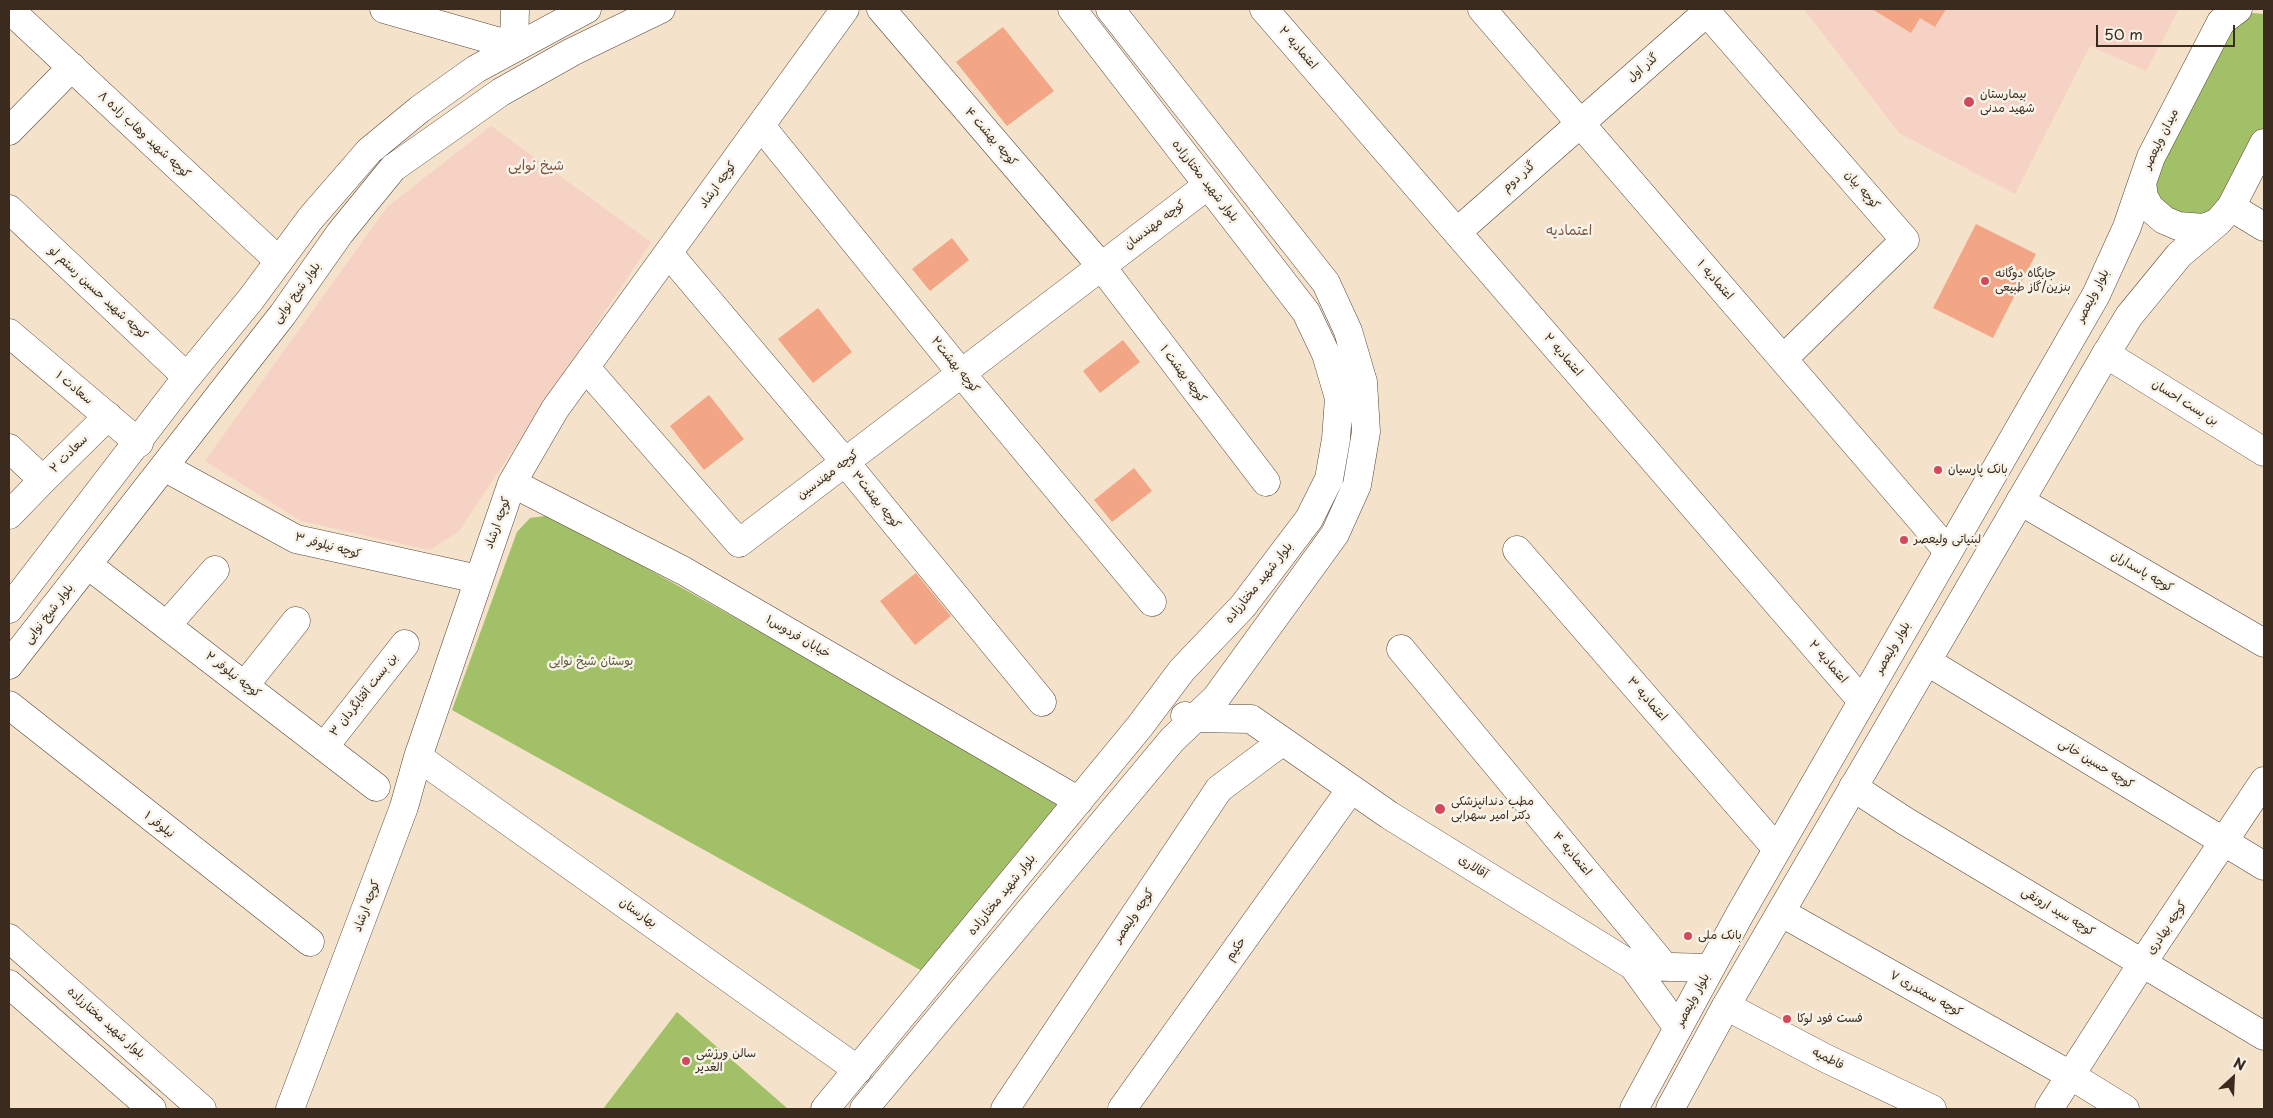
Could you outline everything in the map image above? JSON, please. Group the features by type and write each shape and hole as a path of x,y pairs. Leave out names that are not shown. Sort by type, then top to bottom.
{"street":[{"name":"کوچه شهید وهاب زاده ۸","path":"9,9 279,261"},
{"path":"386,9 514,46"},
{"path":"514,46 515,9"},
{"path":"9,609 310,219 369,151 420,109 476,69 514,46 587,9"},
{"name":"بلوار شیخ نوایی","path":"9,665 283,314 340,233 393,168 501,92 572,52 661,9"},
{"name":"کوچه ارشاد","path":"290,1109 402,812 418,757 512,482 556,409 845,9"},
{"name":"کوچه بهشت ۴","path":"881,9 1101,266"},
{"name":"بلوار شهید مختارزاده","path":"825,1109 1079,801 1168,689 1198,653 1243,606 1309,519 1329,479 1336,439 1339,398 1326,354 1306,312 1072,9"},
{"path":"864,1109 1172,740 1216,698 1335,534 1357,485 1366,432 1363,382 1348,331 1326,283 1110,9"},
{"name":"اعتمادیه ۲","path":"1264,9 1862,702"},
{"name":"اعتمادیه ۱","path":"1482,9 1948,551"},
{"name":"گذر اول","path":"1580,123 1706,10"},
{"name":"کوچه بیان","path":"1706,10 1905,240 1783,359"},
{"name":"میدان ولیعصر","path":"2225,215 2204,228 2178,226 2164,220 2150,208 2144,197 2142,183 2151,157 2229,13"},
{"path":"9,131 72,68"},
{"name":"گذر دوم","path":"1457,232 1580,123"},
{"name":"کوچه بهشت۲","path":"761,126 961,373 1152,602"},
{"path":"1670,1109 1726,1006 1782,913 1853,787 1928,662 2106,354 2130,316 2179,255 2225,215 2264,143"},
{"name":"بلوار ولیعصر","path":"1634,1109 1777,849 2096,295 2127,227 2142,183"},
{"name":"کوچه مهندسان","path":"1101,266 1208,185"},
{"name":"کوچه شهید حسین رستم لو","path":"9,209 188,377"},
{"path":"2225,215 2264,227"},
{"path":"2127,227 2138,224 2155,229 2168,239 2179,255"},
{"name":"کوچه بهشت۳","path":"669,254 845,462 1042,702"},
{"name":"کوچه مهندسین","path":"586,368 739,543 1101,266"},
{"name":"کوچه بهشت ۱","path":"1101,266 1266,482"},
{"name":"سعادت ۱","path":"9,333 139,443"},
{"name":"بن بست احسان","path":"2106,354 2264,452"},
{"name":"سعادت ۲","path":"9,448 43,480 108,416"},
{"name":"کوچه نیلوفر ۳","path":"164,467 296,539 415,567 478,579"},
{"path":"9,515 43,480"},
{"name":"خیابان فردوس۱","path":"512,482 684,571 1079,801"},
{"name":"کوچه پاسداران","path":"2020,501 2264,643"},
{"name":"اعتمادیه ۳","path":"1517,550 1777,849"},
{"name":"کوچه نیلوفر ۲","path":"88,564 376,787"},
{"path":"167,625 215,570"},
{"path":"245,685 296,621"},
{"name":"بن بست آفتابگردان ۳","path":"324,747 405,644"},
{"name":"اعتمادیه ۴","path":"1401,649 1665,967"},
{"path":"1168,689 1170,704 1175,712 1194,718 1251,719 1226,659 1219,653 1208,651 1198,653"},
{"name":"کوچه حسین خانی","path":"1928,662 2264,866"},
{"name":"۱ نیلوفر","path":"9,705 310,942"},
{"name":"آقالاری","path":"1251,719 1389,815 1633,966 1710,968"},
{"name":"کوچه ولیعصر","path":"1005,1109 1219,789 1283,741"},
{"name":"بهارستان","path":"418,757 858,1070"},
{"name":"کوچه بهادری","path":"2049,1109 2143,962 2264,781"},
{"name":"کوچه سید ارونقی","path":"1853,787 1905,821 2264,1036"},
{"name":"حکیم","path":"1122,1109 1351,789"},
{"name":"کوچه سمندری ۷","path":"1782,913 2070,1075 2125,1109"},
{"name":"بلوار شهید مختارزاده","path":"9,938 202,1109"},
{"path":"1633,966 1678,1028"},
{"path":"9,984 152,1109"},
{"name":"فاطمیه","path":"1726,1006 1825,1058 1932,1109"}],"shaded area":[{"name":"بیمارستان شهید مدنی","path":"1804,9 2179,9 2146,71 2090,46 2015,194 1899,133"},
{"path":"491,126 651,242 459,531 430,550 301,521 205,461 387,207"}],"green space":[{"path":"2253,13 2264,14 2264,132 2224,202 2197,219 2177,215 2162,204 2153,191 2156,172 2226,34 2240,17"},
{"name":"بوستان شیخ نوایی","path":"552,515 1065,803 924,972 452,710 517,532 530,518"},
{"name":"سالن ورزشی الغدیر","path":"677,1012 788,1109 603,1109"}],"building":[{"path":"1872,9 1946,9 1935,27 1920,18 1911,33"},
{"path":"1003,27 1054,91 1007,126 956,62"},
{"name":"جایگاه دوگانه بنزین/گاز طبیعی","path":"1976,224 2036,254 1993,338 1933,308"},
{"path":"952,238 969,260 930,291 912,269"},
{"path":"818,308 852,352 813,383 778,339"},
{"path":"1123,340 1140,362 1100,393 1083,371"},
{"path":"709,395 744,439 704,470 670,426"},
{"path":"1134,468 1152,491 1112,522 1094,500"},
{"path":"916,573 951,616 915,645 880,601"}],"place":[{"name":"بیمارستان شهید مدنی","path":"1969,102"},
{"name":"جایگاه دوگانه بنزین/گاز طبیعی","path":"1985,281"},
{"name":"بانک پارسیان","path":"1938,470"},
{"name":"لبنیاتی ولیعصر","path":"1904,540"},
{"name":"مطب دندانپزشکی دکتر امیر سهرابی","path":"1440,809"},
{"name":"بانک ملی","path":"1688,936"},
{"name":"فست فود لوکا","path":"1787,1019"},
{"name":"سالن ورزشی الغدیر","path":"686,1061"}],"district":[{"name":"شیخ نوایی","path":"536,166"},
{"name":"اعتمادیه","path":"1569,231"}]}
